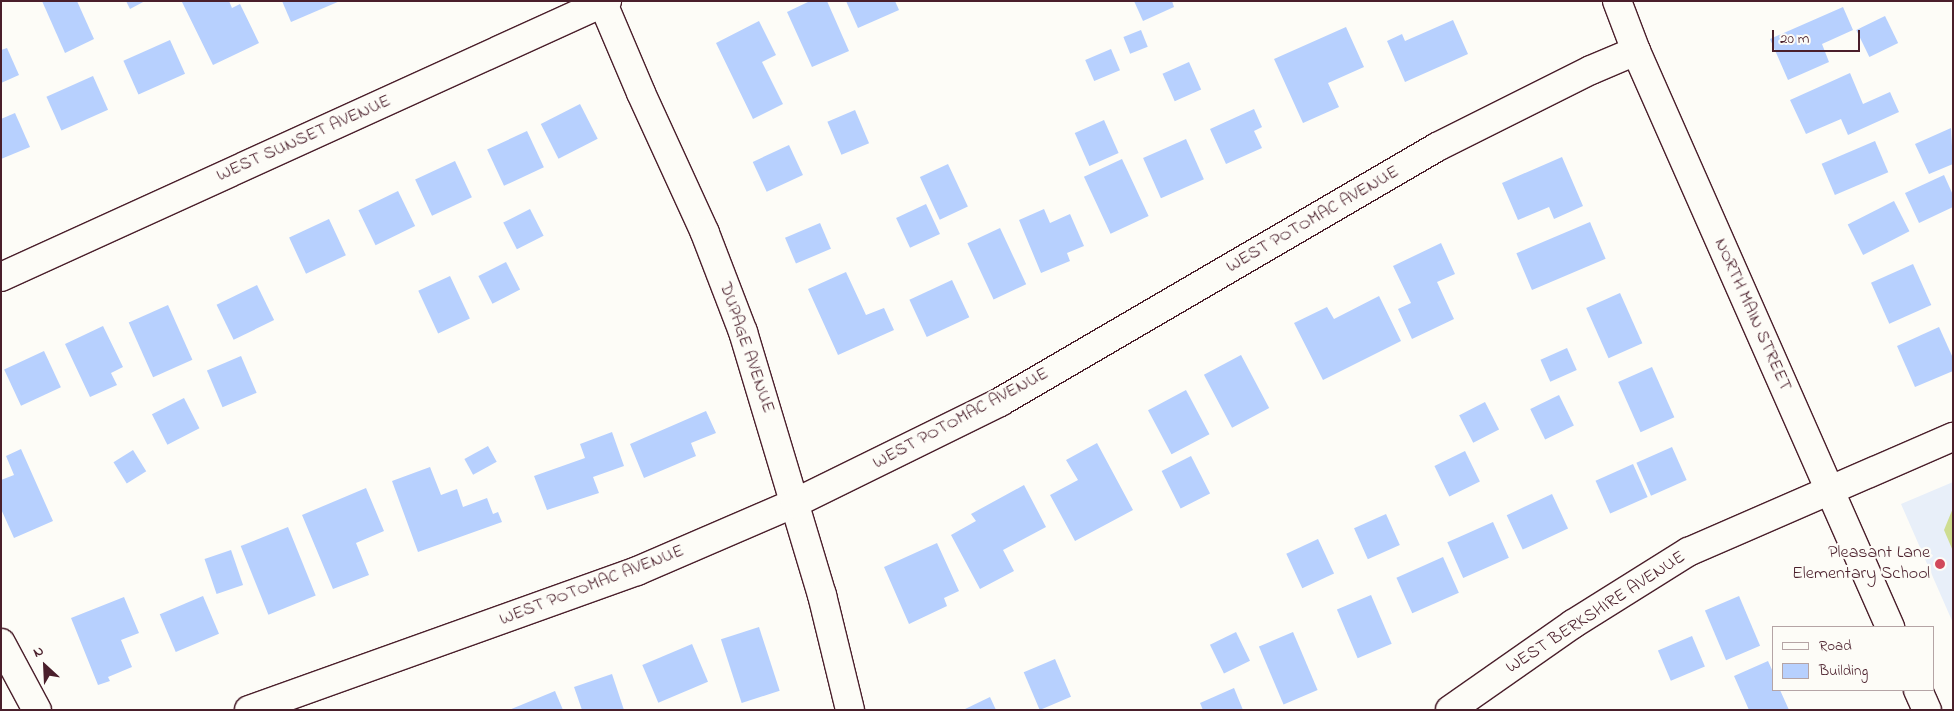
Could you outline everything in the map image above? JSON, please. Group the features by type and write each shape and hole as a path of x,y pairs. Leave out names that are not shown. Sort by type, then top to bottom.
{"street":[{"name":"NORTH MAIN STREET","path":"1617,1 1636,51 1890,626"},
{"name":"WEST SUNSET AVENUE","path":"1,277 604,2"},
{"name":"DUPAGE AVENUE","path":"604,2 640,93 706,233 743,332 822,595 850,710"},
{"name":"WEST POTOMAC AVENUE","path":"250,710 637,572 795,504 1000,402 1437,147 1592,70 1636,51"},
{"name":"WEST BERKSHIRE AVENUE","path":"1450,710 1573,624 1688,552 1953,438"},
{"path":"1,643 37,710"},
{"path":"1918,691 1927,710"}],"shaded area":[{"name":"Pleasant Lane Elementary School","path":"1953,482 1953,623 1901,504"}],"green space":[{"path":"1953,508 1953,551 1944,530"}],"building":[{"path":"42,1 77,1 94,39 65,53"},
{"path":"126,1 145,1 130,9"},
{"path":"229,1 232,8 240,4 259,43 213,65 182,2"},
{"path":"282,1 340,1 291,22"},
{"path":"810,1 827,1 849,51 812,67 787,12"},
{"path":"846,1 895,1 899,10 858,28"},
{"path":"1134,1 1172,1 1174,7 1143,21"},
{"path":"1843,7 1853,30 1822,44 1829,62 1788,80 1770,39"},
{"path":"1885,16 1898,43 1869,57 1856,30"},
{"path":"1453,20 1468,54 1405,82 1387,41 1402,34 1405,41"},
{"path":"759,21 776,55 762,62 783,104 753,119 716,43"},
{"path":"1346,27 1364,67 1328,83 1339,107 1303,123 1274,59"},
{"path":"1141,30 1148,47 1130,54 1123,37"},
{"path":"170,40 185,74 138,95 123,61"},
{"path":"7,48 19,75 1,83 1,50"},
{"path":"1111,49 1120,70 1094,81 1085,60"},
{"path":"1189,62 1201,89 1175,101 1163,74"},
{"path":"1850,73 1863,104 1890,92 1899,112 1848,135 1841,119 1806,134 1790,100"},
{"path":"93,76 108,110 61,131 46,97"},
{"path":"580,104 598,139 559,159 541,124"},
{"path":"1254,109 1262,127 1254,131 1262,148 1226,164 1210,129"},
{"path":"855,110 869,143 841,155 827,122"},
{"path":"15,113 30,147 1,159 1,119"},
{"path":"1104,120 1119,153 1089,166 1075,133"},
{"path":"1951,128 1953,164 1929,174 1915,144"},
{"path":"527,131 544,167 504,186 487,150"},
{"path":"1186,139 1204,179 1161,198 1143,158"},
{"path":"1875,141 1888,172 1835,195 1822,164"},
{"path":"789,145 803,175 767,192 753,162"},
{"path":"1562,157 1583,206 1554,219 1549,207 1518,220 1502,183"},
{"path":"1122,159 1149,216 1111,234 1084,177"},
{"path":"455,161 472,197 432,216 415,180"},
{"path":"948,164 968,207 940,220 920,177"},
{"path":"1944,175 1953,195 1953,207 1919,223 1905,193"},
{"path":"398,191 415,226 376,245 358,210"},
{"path":"1894,201 1909,231 1863,255 1848,225"},
{"path":"926,204 940,234 910,248 896,218"},
{"path":"530,209 544,236 517,249 503,223"},
{"path":"1044,209 1050,223 1070,214 1084,246 1067,253 1070,261 1041,273 1019,220"},
{"path":"329,219 346,255 306,274 289,238"},
{"path":"1590,222 1606,259 1532,290 1516,253"},
{"path":"820,223 831,249 796,264 785,238"},
{"path":"1000,228 1026,284 994,299 967,243"},
{"path":"1441,243 1455,274 1437,282 1454,319 1412,339 1398,309 1411,303 1393,266"},
{"path":"506,262 520,290 492,304 478,276"},
{"path":"1913,264 1931,305 1889,324 1871,283"},
{"path":"846,272 866,315 884,308 894,330 838,355 808,289"},
{"path":"450,276 470,319 438,333 418,291"},
{"path":"952,280 969,317 927,337 909,300"},
{"path":"257,285 274,320 234,340 217,305"},
{"path":"1620,293 1642,343 1609,358 1586,308"},
{"path":"1379,296 1401,341 1323,380 1294,323 1327,307 1334,319"},
{"path":"168,305 192,360 153,377 129,322"},
{"path":"103,326 123,367 111,373 117,385 90,397 65,344"},
{"path":"1939,327 1953,358 1953,371 1915,387 1897,346"},
{"path":"1567,348 1577,370 1550,382 1541,360"},
{"path":"44,351 61,387 21,406 4,370"},
{"path":"1241,355 1269,408 1232,428 1204,375"},
{"path":"241,356 257,393 223,407 207,370"},
{"path":"1652,367 1674,417 1641,432 1618,382"},
{"path":"1186,390 1209,434 1172,454 1148,410"},
{"path":"1559,395 1574,426 1545,440 1530,409"},
{"path":"184,398 199,428 167,445 152,414"},
{"path":"1485,402 1499,430 1473,443 1459,415"},
{"path":"706,411 716,433 691,443 696,456 644,478 630,444"},
{"path":"612,432 624,466 593,477 599,493 547,510 534,476 585,458 580,444"},
{"path":"1097,443 1133,510 1075,541 1050,495 1078,480 1066,460"},
{"path":"488,446 497,462 473,475 464,459"},
{"path":"1672,447 1687,480 1651,496 1636,463"},
{"path":"21,449 53,521 14,538 1,509 1,480 14,475 6,456"},
{"path":"133,450 146,471 127,483 113,462"},
{"path":"1465,451 1480,482 1449,496 1434,466"},
{"path":"1191,456 1210,493 1181,508 1162,471"},
{"path":"1633,464 1648,497 1610,514 1596,481"},
{"path":"430,467 441,495 457,489 463,507 487,498 493,514 498,512 502,522 418,552 392,481"},
{"path":"1024,485 1046,527 1003,550 1014,571 980,589 951,535 976,521 971,514"},
{"path":"366,488 384,531 356,543 369,575 333,589 302,515"},
{"path":"1552,494 1568,528 1523,550 1507,515"},
{"path":"1386,514 1400,545 1368,559 1354,528"},
{"path":"1493,522 1509,558 1463,578 1447,542"},
{"path":"288,527 316,596 268,615 241,546"},
{"path":"1318,539 1334,573 1302,588 1286,554"},
{"path":"937,543 959,591 944,598 947,606 909,624 884,567"},
{"path":"231,550 243,585 217,594 205,559"},
{"path":"1443,557 1459,593 1412,613 1396,578"},
{"path":"1371,595 1392,644 1358,658 1337,609"},
{"path":"203,596 219,634 176,652 160,614"},
{"path":"1739,596 1760,646 1726,660 1705,610"},
{"path":"124,597 139,633 121,640 132,667 108,677 110,681 98,685 71,618"},
{"path":"759,627 780,691 742,703 721,639"},
{"path":"1236,632 1250,661 1224,673 1210,645"},
{"path":"1293,632 1318,690 1284,704 1259,646"},
{"path":"1692,636 1705,666 1671,681 1658,650"},
{"path":"692,644 708,682 658,703 642,665"},
{"path":"1055,659 1071,697 1040,710 1024,672"},
{"path":"1768,661 1772,670 1772,691 1780,691 1789,710 1749,710 1734,676"},
{"path":"612,674 624,710 582,710 574,687"},
{"path":"1234,688 1243,710 1203,710 1200,703"},
{"path":"555,691 563,710 509,710"},
{"path":"990,697 996,710 963,710"}],"place":[{"name":"Pleasant Lane Elementary School","path":"1940,564"}]}
